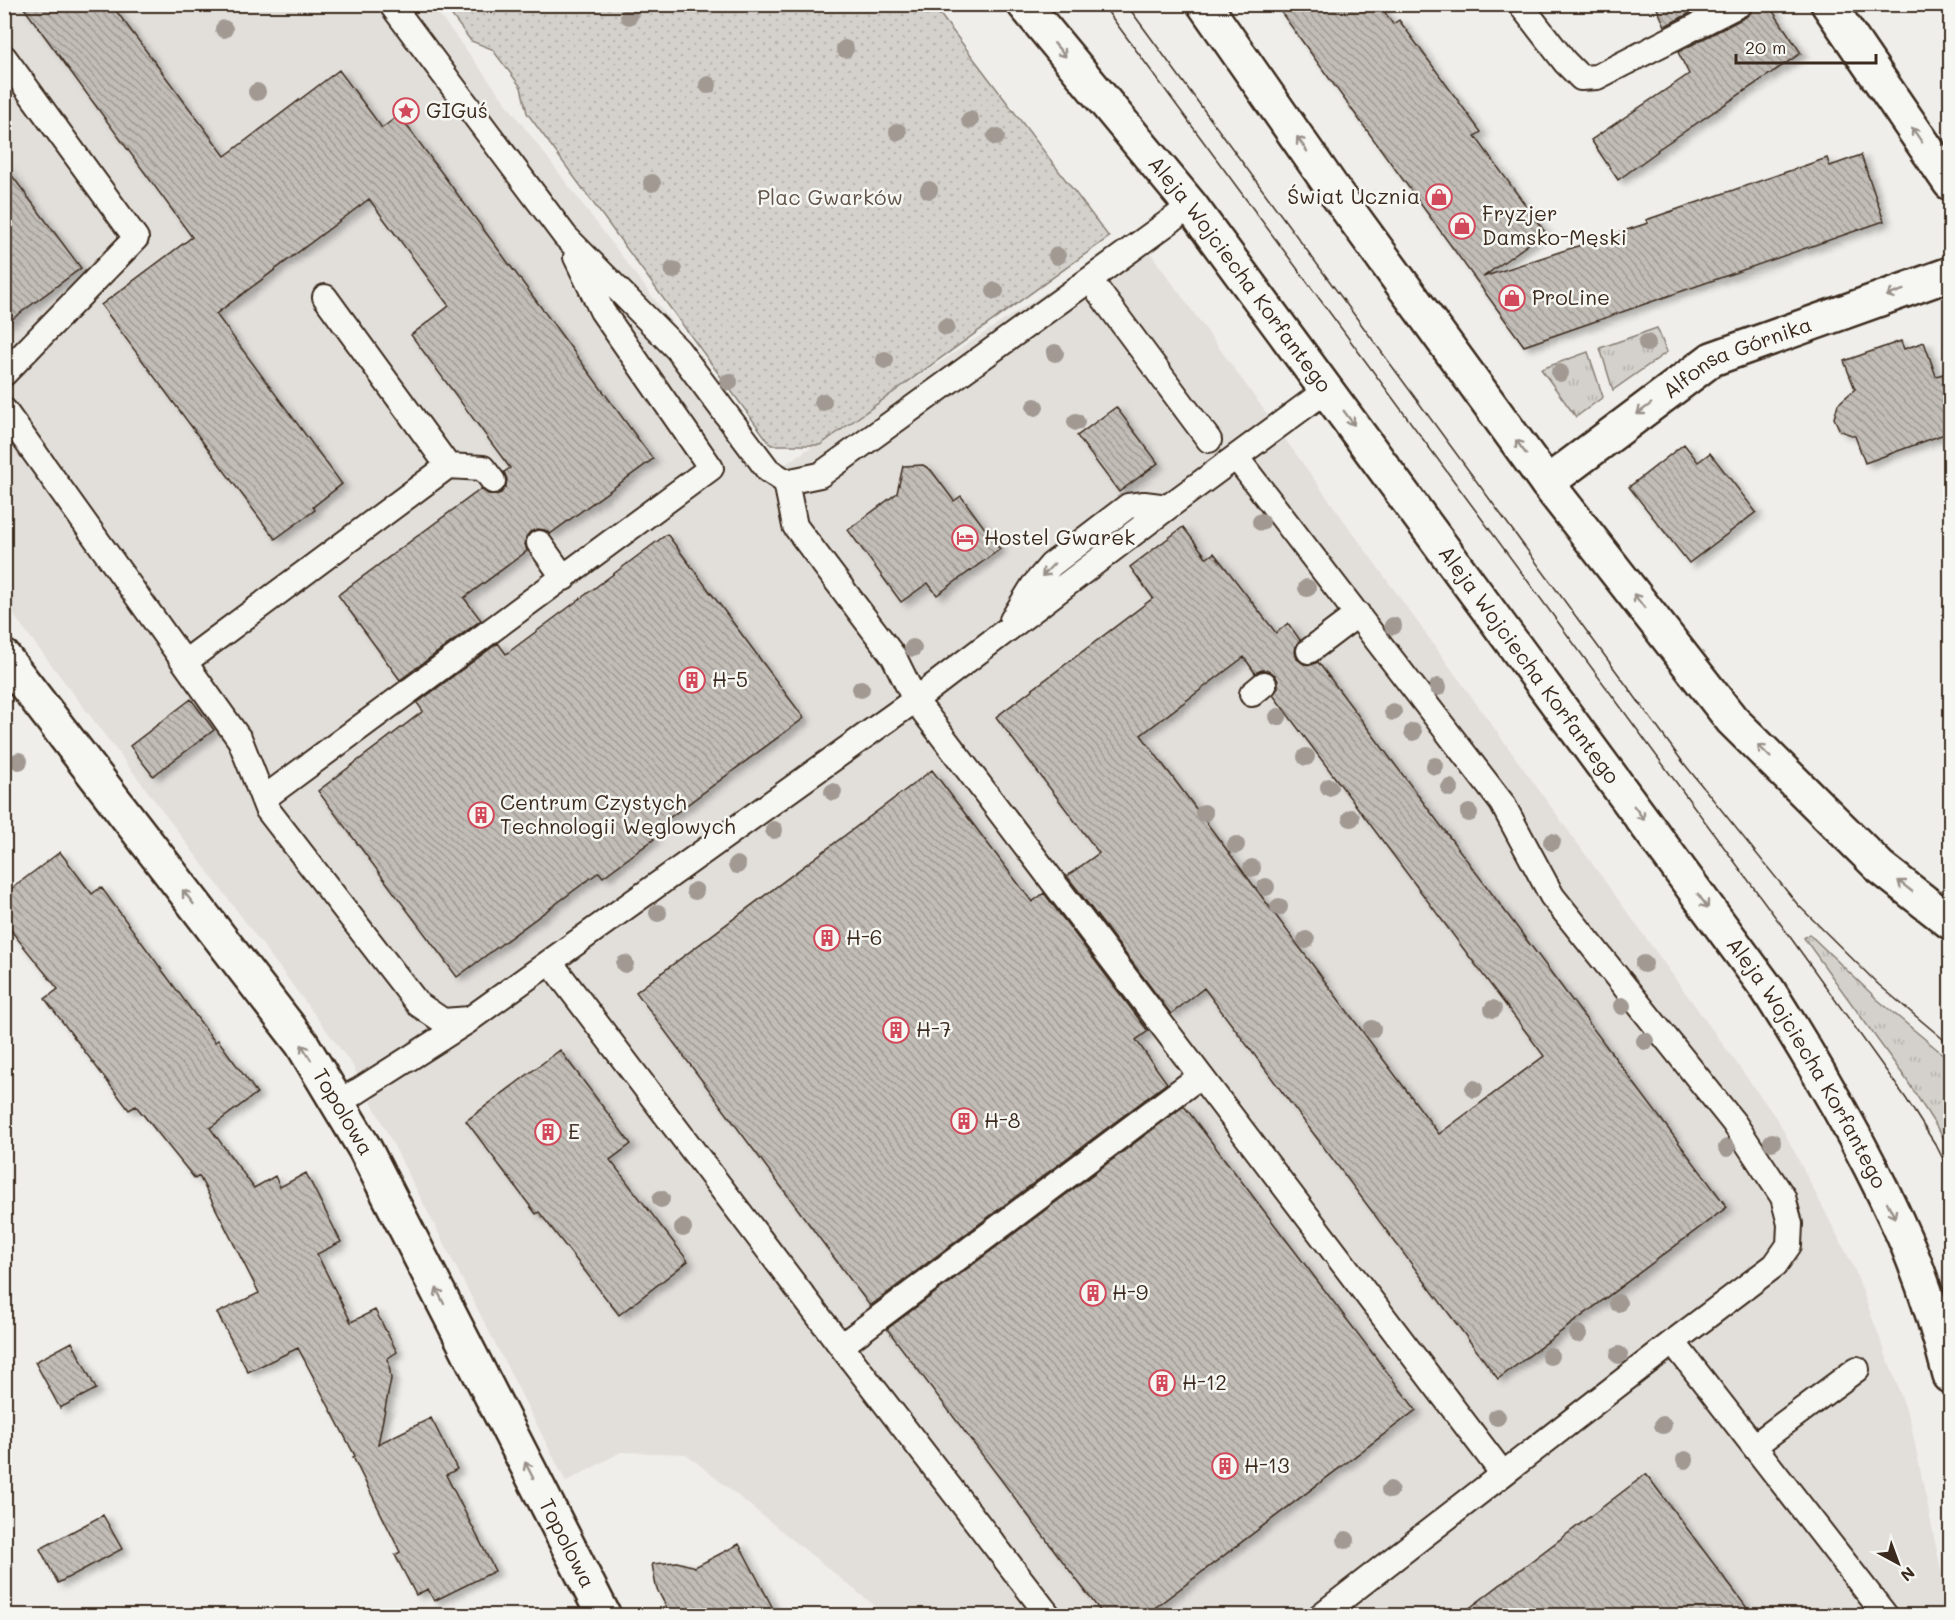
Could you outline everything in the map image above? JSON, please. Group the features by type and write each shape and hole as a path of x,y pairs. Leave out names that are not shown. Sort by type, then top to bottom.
{"main road":[{"name":"Aleja Wojciecha Korfantego","path":"1024,4 1191,206 1328,389 1768,990 1817,1067 1908,1246 1938,1329 1950,1376"},
{"path":"1204,4 1335,192 1547,483 1732,720 1881,867 1950,922"},
{"path":"1828,4 1950,183"},
{"name":"Alfonsa Górnika","path":"1547,483 1712,359 1950,274"},
{"name":"Topolowa","path":"4,657 302,1044 365,1149 604,1616"}],"lane":[{"path":"391,4 565,236 678,350 768,470 786,482 795,526 894,657 915,700 1503,1474"},
{"path":"1520,4 1565,62 1581,78 1597,77 1740,4"},
{"path":"4,57 136,238 4,374"},
{"path":"786,482 820,475 1191,206"},
{"path":"263,799 711,468 602,311 565,236"},
{"path":"1090,279 1209,440"},
{"path":"325,297 448,466"},
{"path":"337,1102 470,1019 915,700 1168,507 1328,389"},
{"path":"4,411 240,740 267,809 418,1004 443,1021 470,1019"},
{"path":"1236,457 1502,803 1552,896 1734,1124 1783,1197 1790,1224 1789,1245 1775,1265 1320,1616"},
{"path":"184,662 448,466 483,468 493,481"},
{"path":"538,543 564,578"},
{"path":"1309,651 1358,614"},
{"path":"550,962 840,1346 1049,1616"},
{"path":"840,1346 1200,1076"},
{"path":"1673,1342 1886,1616"},
{"path":"1754,1446 1857,1369"}],"shaded area":[{"path":"5,5 432,5 781,467 1136,233 1779,1122 1854,1268 1910,1420 1950,1615 886,1615 686,1454 621,1452 566,1482 353,1066 5,604"}],"green space":[{"name":"Plac Gwarków","path":"444,5 933,5 1109,237 820,445 771,445 527,113 521,87 492,49 471,41"},
{"path":"1657,328 1667,352 1613,390 1600,348"},
{"path":"1588,352 1603,397 1576,417 1541,369"},
{"path":"1809,934 1878,1000 1950,1060 1950,1148 1906,1079 1804,938"}],"building":[{"path":"21,4 111,4 225,156 339,70 382,128 399,115 653,459 550,534 538,529 530,532 526,537 527,551 464,598 481,620 400,680 338,595 481,489 488,494 501,493 506,486 507,479 504,472 510,468 411,335 449,306 369,199 216,314 342,484 313,507 315,510 275,539 101,305 192,237"},
{"path":"1275,4 1379,4 1393,24 1399,20 1481,132 1475,136 1545,232 1483,277 1648,223 1646,220 1827,158 1830,166 1861,155 1884,221 1524,346"},
{"path":"1655,4 1708,4 1665,26"},
{"path":"1754,4 1768,4 1801,53 1657,150 1618,180 1591,140 1689,74 1678,52 1746,17 1752,11"},
{"path":"4,165 81,268 4,325"},
{"path":"1901,341 1904,349 1924,342 1936,376 1943,374 1950,393 1950,432 1865,463 1855,436 1840,431 1834,418 1838,404 1855,389 1844,361"},
{"path":"1116,407 1158,463 1119,492 1077,436"},
{"path":"1684,444 1698,462 1710,453 1756,512 1689,563 1629,487"},
{"path":"923,465 931,470 954,501 961,496 1000,549 937,595 928,583 901,602 848,530 897,493 903,466"},
{"path":"1183,527 1207,558 1214,553 1276,633 1288,623 1300,640 1295,652 1297,659 1304,664 1311,665 1318,662 1727,1207 1498,1379 1204,988 1171,1014 1067,876 1099,853 996,717 1153,598 1130,567","holes":["1244,657 1255,673 1268,670 1275,675 1278,688 1273,695 1544,1056 1439,1134 1141,735"]},
{"path":"667,534 804,718 649,833 654,839 603,877 599,872 457,977 318,791 423,711 417,703 498,643 506,654"},
{"path":"191,699 214,730 153,776 130,746"},
{"path":"932,770 1032,902 1044,893 1148,1031 1136,1040 1167,1083 870,1306 636,992"},
{"path":"60,852 92,894 101,887 215,1042 218,1040 257,1093 210,1128 254,1188 275,1176 280,1187 306,1173 341,1242 317,1254 351,1322 375,1310 397,1352 388,1358 391,1379 378,1444 431,1418 457,1469 446,1475 495,1571 434,1601 428,1589 416,1595 395,1555 400,1552 353,1457 355,1456 298,1348 248,1372 217,1313 259,1293 199,1176 195,1179 136,1106 129,1110 45,999 58,989 4,922 4,894"},
{"path":"560,1050 631,1144 610,1160 688,1261 619,1315 539,1212 536,1214 466,1121"},
{"path":"1184,1106 1416,1410 1144,1616 1104,1616 887,1329"},
{"path":"72,1342 96,1389 60,1408 35,1362"},
{"path":"1646,1474 1753,1616 1459,1616"},
{"path":"103,1515 122,1549 58,1583 40,1549"},
{"path":"739,1544 777,1616 671,1616 656,1587 652,1564 677,1562 695,1567"}],"tram line":[{"path":"1102,4 1788,934 1905,1097 1937,1147 1950,1173"},
{"path":"1126,4 1682,761 1798,905 1879,985 1950,1045"}],"place":[{"name":"GIGuś","path":"406,111"},
{"name":"Świat Ucznia","path":"1439,197"},
{"name":"Fryzjer Damsko-Męski","path":"1462,226"},
{"name":"ProLine","path":"1512,298"},
{"name":"Hostel Gwarek","path":"965,538"},
{"name":"H-5","path":"692,680"},
{"name":"Centrum Czystych Technologii Węglowych","path":"481,815"},
{"name":"H-6","path":"827,938"},
{"name":"H-7","path":"896,1030"},
{"name":"H-8","path":"964,1121"},
{"name":"E","path":"548,1132"},
{"name":"H-9","path":"1093,1293"},
{"name":"H-12","path":"1162,1383"},
{"name":"H-13","path":"1225,1466"}]}
